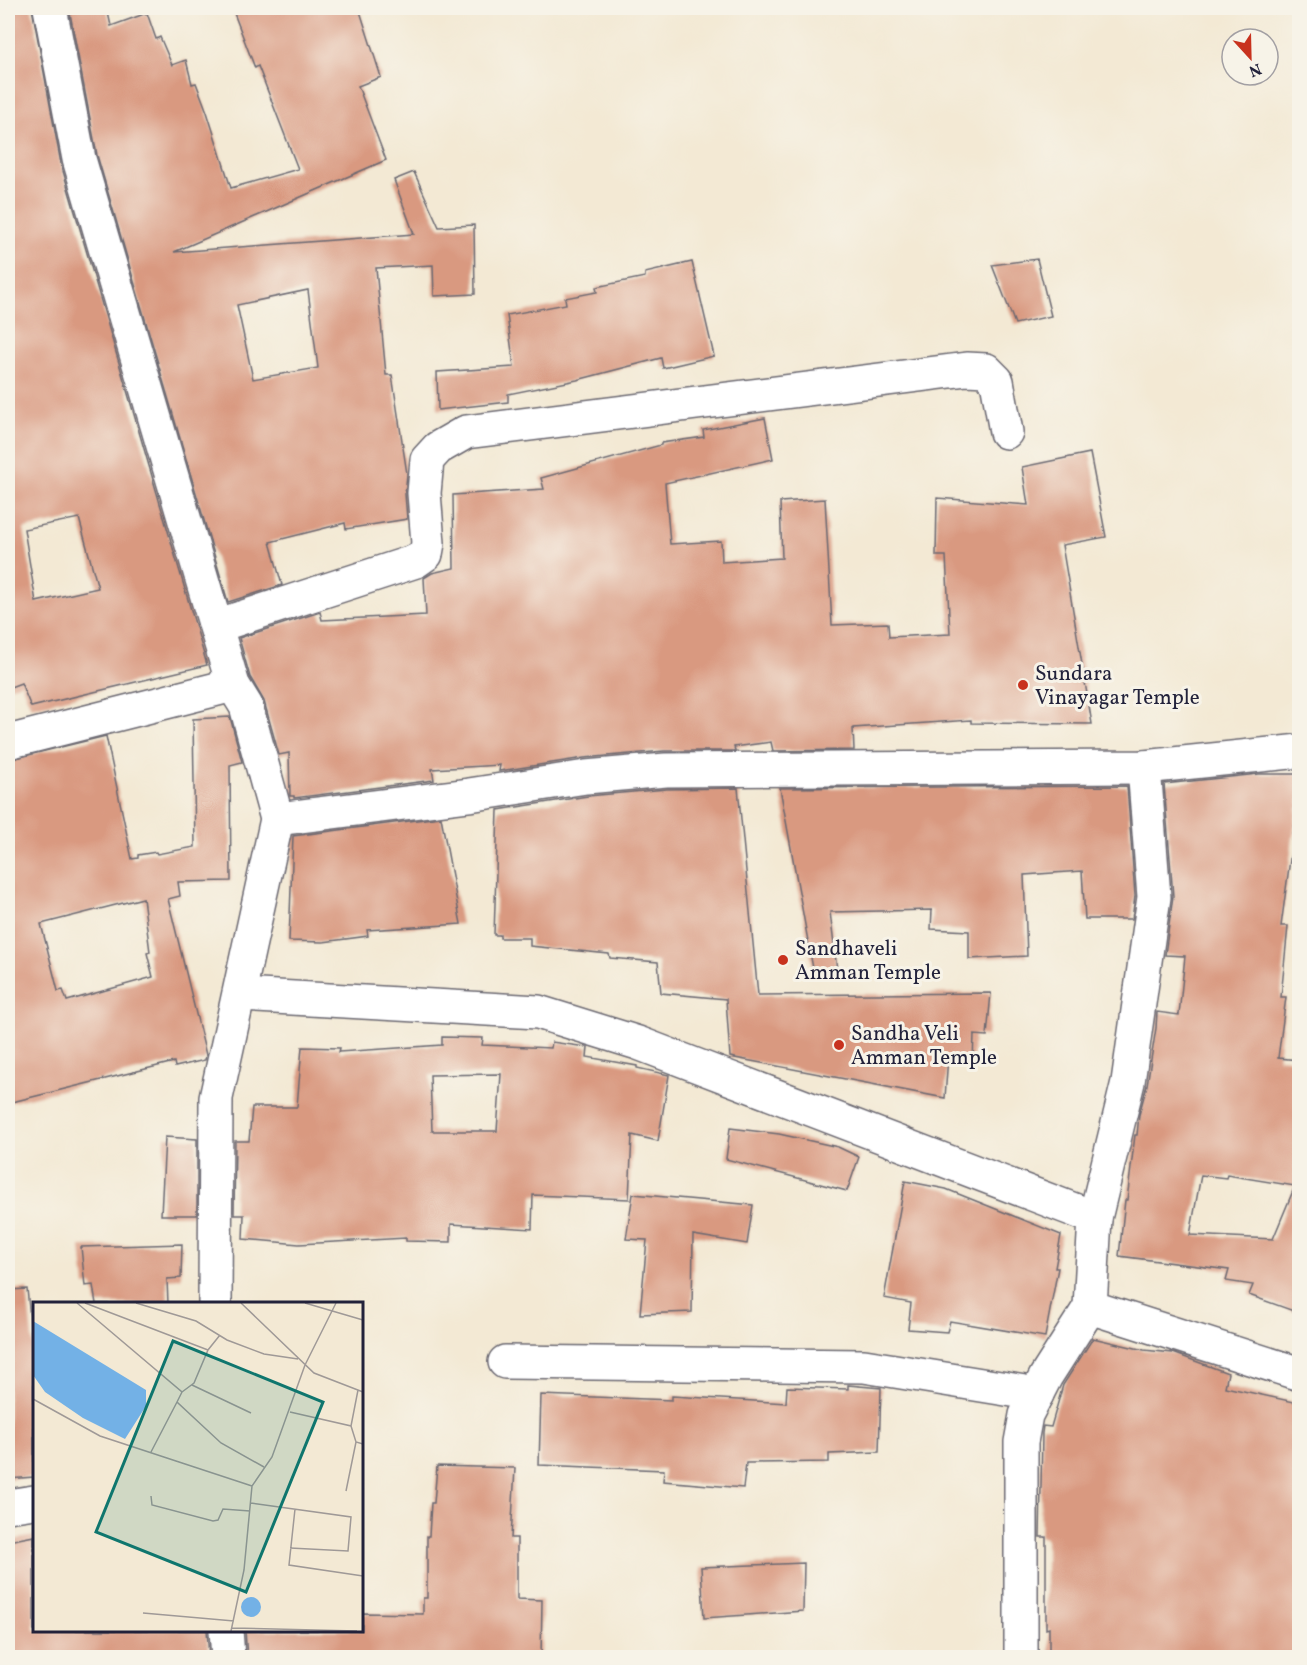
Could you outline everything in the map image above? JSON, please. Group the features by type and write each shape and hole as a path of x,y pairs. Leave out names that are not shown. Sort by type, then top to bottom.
{"street":[{"path":"50,8 79,159 233,685 246,706 277,819 216,1098 215,1302"},
{"path":"216,626 416,561 426,554 428,543 424,493 427,460 438,448 466,432 967,369 986,370 997,381 1006,432"},
{"path":"8,742 233,685"},
{"path":"277,819 469,795 586,777 666,770 1144,767 1299,751"},
{"path":"1021,1658 1021,1442 1026,1415 1090,1307 1095,1218 1128,1082 1154,897 1144,767"},
{"path":"240,995 538,1012 638,1043 1095,1218"},
{"path":"1090,1307 1299,1374"},
{"path":"505,1362 864,1366 1037,1394"},
{"path":"8,1506 33,1502"},
{"path":"226,1632 228,1658"}],"building":[{"path":"8,8 32,8 61,164 207,665 31,707 21,683 8,688","holes":["79,518 98,588 36,602 24,529"]},
{"path":"69,8 107,8 111,26 147,13 156,39 160,37 172,65 186,60 192,84 196,83 207,112 231,188 298,169 258,66 255,68 232,8 359,8 381,77 358,86 386,160 174,252 414,234 394,180 414,172 439,227 474,225 475,294 434,296 433,265 376,268 386,375 392,375 407,474 405,494 407,519 346,529 345,523 270,542 282,585 228,602 97,155","holes":["308,290 318,368 253,379 237,305"]},
{"path":"1037,259 1051,316 1015,324 992,265"},
{"path":"692,262 714,356 663,368 661,358 577,380 508,394 508,402 438,410 437,372 514,367 507,315 566,304 565,298 597,292 596,287 645,277 645,273"},
{"path":"765,418 773,459 665,483 670,544 721,541 722,562 782,558 780,502 825,499 832,625 888,623 889,637 950,634 946,556 936,556 937,498 1028,505 1022,467 1090,453 1106,537 1062,545 1092,724 971,723 971,720 853,728 854,750 773,751 771,742 734,747 735,751 664,751 584,758 499,771 500,765 432,769 434,780 294,798 290,796 289,753 279,755 264,701 250,677 239,638 320,612 322,620 426,615 424,578 432,573 454,568 453,495 544,489 541,478 661,445 661,443 704,437 703,430"},
{"path":"230,717 242,762 230,765 231,881 178,882 180,896 168,899 206,1055 205,1060 175,1067 174,1062 8,1103 8,760 106,736 132,859 138,858 138,855 195,847 193,719","holes":["143,898 150,952 147,953 153,977 67,1001 63,990 58,991 41,924"]},
{"path":"1259,774 1299,774 1299,808 1297,808 1281,926 1288,926 1281,997 1286,997 1278,1058 1299,1060 1299,1313 1249,1295 1253,1285 1226,1281 1229,1270 1119,1256 1135,1135 1137,1135 1139,1115 1147,1085 1157,1012 1179,1015 1185,956 1165,955 1173,896 1164,784","holes":["1201,1175 1226,1178 1227,1175 1295,1186 1273,1239 1190,1235"]},
{"path":"1127,786 1135,896 1132,919 1085,919 1082,871 1024,875 1027,956 969,959 969,931 931,929 932,910 830,912 837,970 814,974 780,788"},
{"path":"738,788 758,995 991,993 987,1036 974,1035 973,1059 948,1056 945,1098 730,1057 726,999 661,993 658,962 610,958 609,954 530,946 530,938 500,938 500,935 494,935 498,810 588,796 667,789"},
{"path":"441,817 461,924 367,930 368,936 323,942 289,941 293,836"},
{"path":"442,1037 483,1038 482,1045 551,1048 552,1042 588,1047 587,1057 637,1066 637,1068 669,1075 658,1141 632,1135 629,1199 533,1195 532,1229 451,1224 451,1242 406,1241 406,1238 299,1244 243,1239 244,1215 234,1215 235,1141 249,1141 252,1107 297,1107 302,1047 340,1048 339,1052 442,1045","holes":["501,1074 497,1131 432,1131 430,1075"]},
{"path":"730,1128 779,1134 838,1147 859,1157 847,1191 726,1159"},
{"path":"165,1137 197,1139 197,1215 161,1215"},
{"path":"905,1181 946,1189 1061,1235 1055,1268 1058,1268 1045,1337 950,1321 947,1332 908,1329 911,1303 884,1298"},
{"path":"633,1194 753,1205 747,1244 693,1235 692,1312 640,1314 647,1240 626,1239"},
{"path":"182,1244 181,1278 167,1279 168,1302 96,1302 93,1285 85,1286 81,1247"},
{"path":"27,1289 33,1347 33,1477 8,1479 8,1290"},
{"path":"1093,1338 1144,1350 1173,1353 1228,1373 1225,1387 1299,1403 1299,1658 1049,1658 1049,1628 1046,1629 1046,1537 1040,1537 1042,1433 1043,1426 1051,1427 1063,1385"},
{"path":"848,1385 881,1388 879,1452 829,1454 829,1462 746,1463 743,1488 663,1481 664,1470 539,1465 541,1395 672,1400 672,1396 786,1403 787,1387 848,1389"},
{"path":"437,1466 515,1468 511,1538 517,1538 517,1599 542,1600 541,1658 247,1658 245,1632 363,1632 363,1613 423,1614 423,1598 427,1598 427,1536 429,1536 431,1503 434,1503"},
{"path":"33,1536 33,1632 207,1632 209,1658 8,1658 8,1541"},
{"path":"804,1563 803,1611 704,1618 701,1567"}],"place":[{"name":"Sundara Vinayagar Temple","path":"1023,685"},
{"name":"Sandhaveli Amman Temple","path":"783,960"},
{"name":"Sandha Veli Amman Temple","path":"839,1045"}]}
